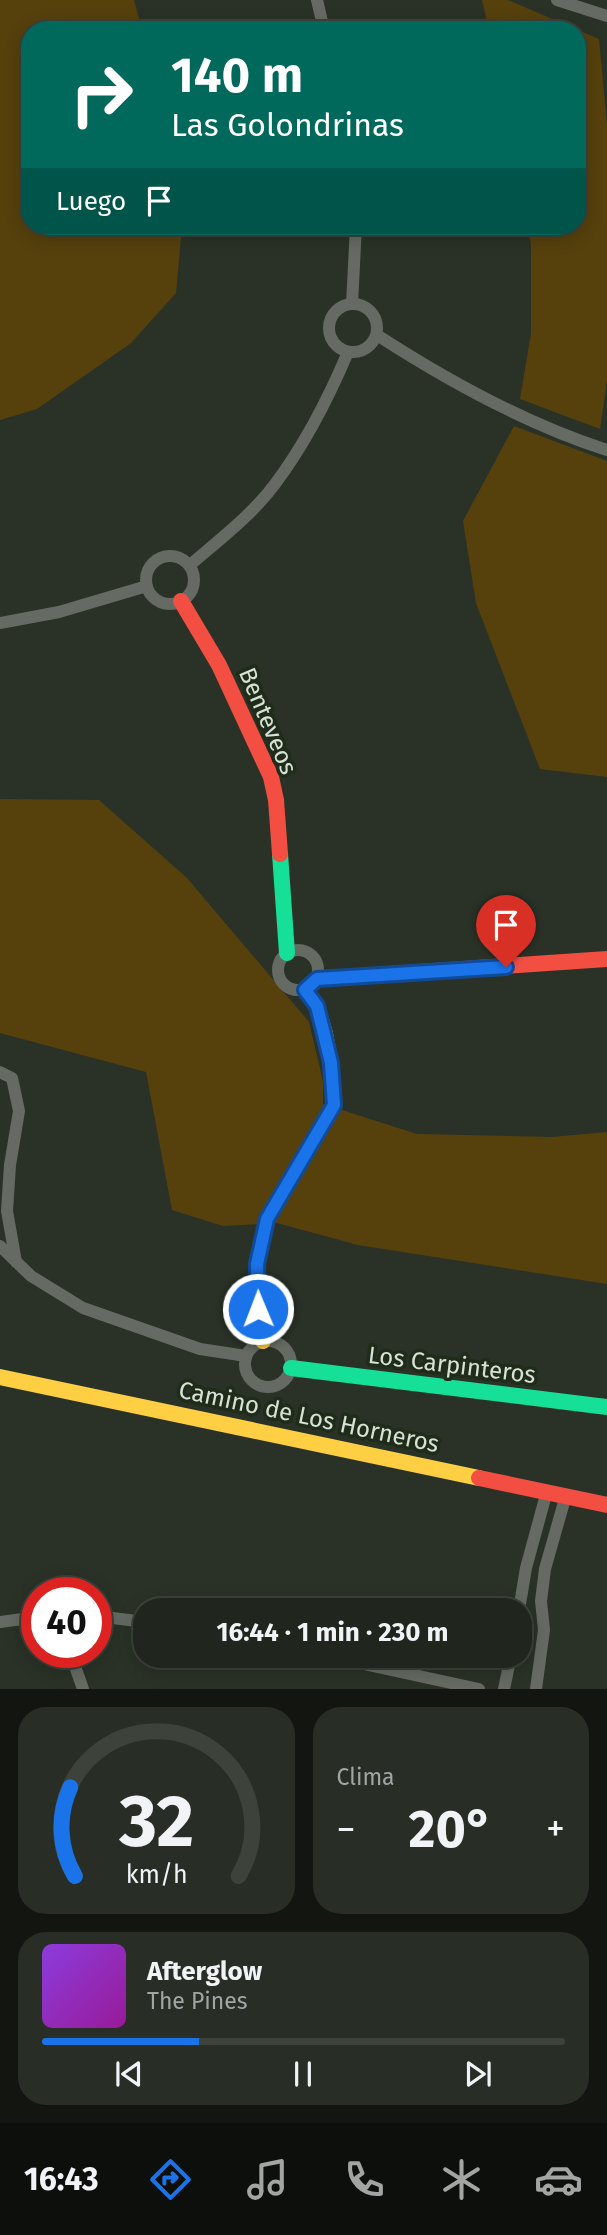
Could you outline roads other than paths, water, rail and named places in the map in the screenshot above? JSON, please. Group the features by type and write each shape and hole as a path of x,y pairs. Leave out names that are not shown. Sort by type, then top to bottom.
{"street":[{"path":"317,0 322,21"},
{"path":"557,0 607,16"},
{"path":"352,304 356,235"},
{"path":"352,304 367,307 378,327 377,335 369,347 355,353 348,352 335,344 329,330 330,322 338,309 352,304"},
{"path":"377,335 463,386 512,411 580,442 607,450"},
{"path":"190,565 234,527 275,485 311,427 348,352"},
{"path":"163,556 178,556 190,565 195,581 192,589 181,601 175,604 161,602 155,598 147,586 151,565 163,556"},
{"path":"0,623 59,612 147,586"},
{"name":"Benteveos","path":"181,601 219,664 271,777 276,800 287,953 278,970 282,982 292,990 311,984"},
{"path":"263,1341 258,1309 257,1264 267,1219 334,1105 331,1063 311,984 319,966 312,954 299,949 287,953"},
{"path":"311,984 607,959"},
{"path":"0,1072 12,1078 19,1111 10,1165 7,1211 16,1262"},
{"path":"0,1246 31,1276 83,1308 200,1349 246,1356"},
{"path":"263,1341 271,1341 284,1347 291,1361 291,1368 283,1381 270,1387 255,1383 246,1371 246,1356 256,1344 263,1341"},
{"name":"Los Carpinteros","path":"291,1368 471,1388 607,1407"},
{"name":"Camino de Los Horneros","path":"0,1377 607,1505"},
{"path":"521,1598 526,1568 547,1492"},
{"path":"536,1689 544,1630 541,1601 545,1569 566,1495"},
{"path":"112,1618 133,1621"},
{"path":"0,1622 21,1619"},
{"path":"76,1668 83,1689"},
{"path":"382,1668 479,1689"},
{"path":"504,1689 508,1668"}]}
